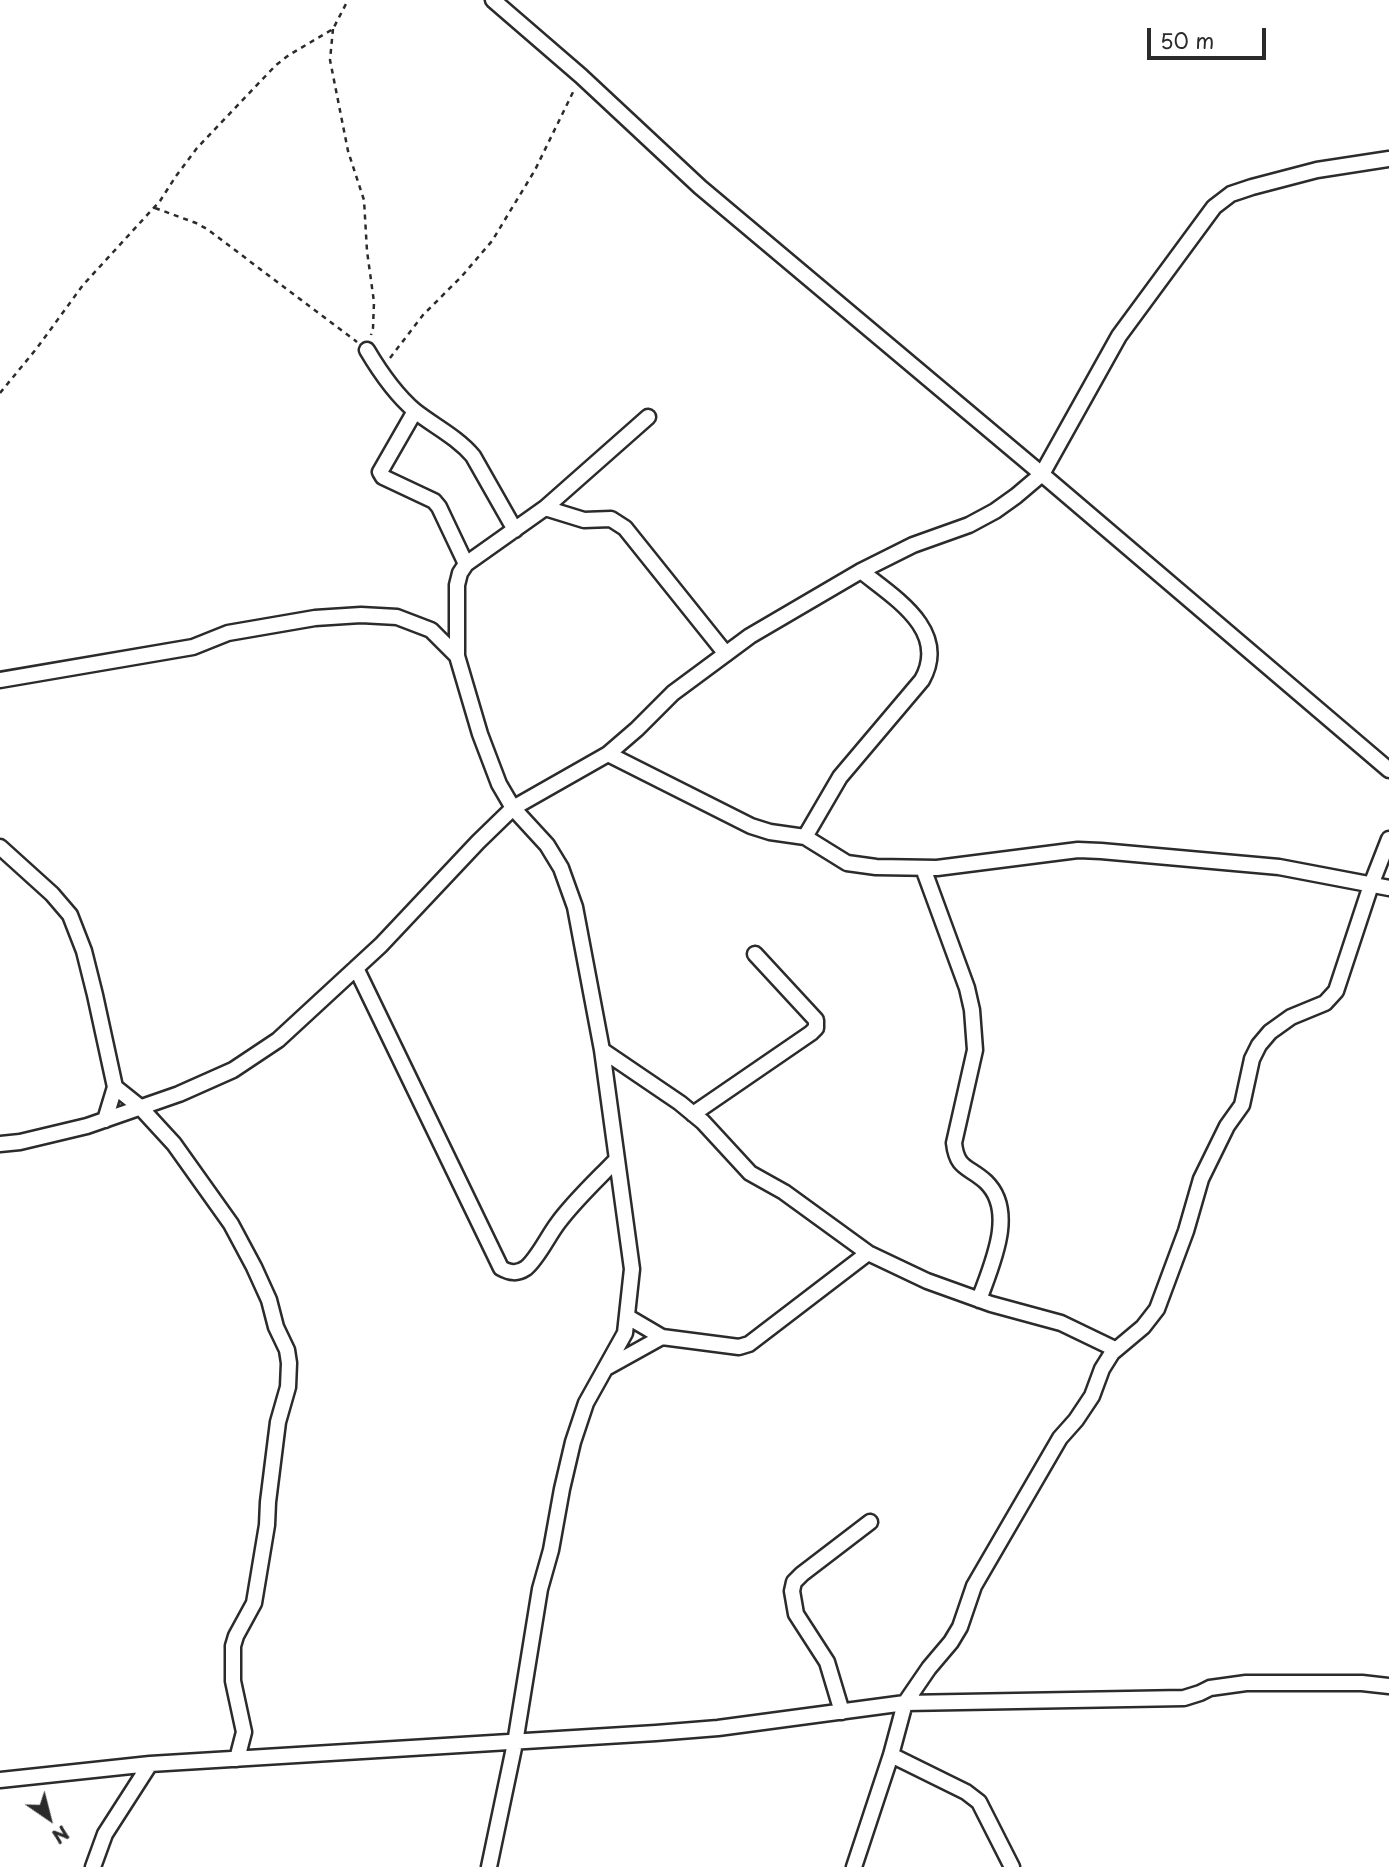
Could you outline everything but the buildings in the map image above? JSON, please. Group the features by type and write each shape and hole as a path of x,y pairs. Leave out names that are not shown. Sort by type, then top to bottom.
{"street":[{"path":"493,0 581,76 701,187 1389,770"},
{"path":"0,1144 87,1126 179,1094 233,1070 278,1040 381,945 513,808 608,754 673,693 750,636 860,571 913,545 969,525 995,511 1042,474 1119,336 1214,206 1231,194 1252,187 1317,170 1389,159"},
{"path":"367,350 380,372 415,411 465,446 515,530"},
{"path":"415,411 380,472 383,477 434,501 466,564"},
{"path":"489,1867 515,1743 540,1589 551,1550 573,1442 586,1404 625,1333 632,1269 602,1050 575,907 561,868 547,845 513,808 499,784 487,753 457,656 457,585 466,564 545,508 648,417"},
{"path":"545,508 584,520 611,519 625,528 726,654"},
{"path":"805,836 840,777 927,671 927,638 911,610 860,571"},
{"path":"431,630 457,610"},
{"path":"0,680 193,647 228,633 316,618 378,615 397,617 431,630 457,656"},
{"path":"608,754 751,826 770,832 805,836 847,863 876,867 937,868 1078,850 1101,851 1279,867 1389,888"},
{"path":"854,1867 905,1703 960,1627 974,1586 1060,1438 1092,1396 1102,1369 1115,1349 1143,1327 1157,1309 1186,1231 1201,1179 1227,1126 1242,1105 1252,1059 1259,1045 1270,1032 1291,1017 1325,1003 1336,991 1389,839"},
{"path":"0,846 52,894 70,915 84,951 115,1087 105,1120"},
{"path":"923,868 967,988 972,1010 975,1050 954,1143 955,1154 961,1165 985,1181 998,1202 998,1246 979,1300"},
{"path":"693,1114 816,1028 816,1020 755,954"},
{"path":"356,968 501,1268 509,1273 526,1268 559,1221 617,1159"},
{"path":"602,1050 680,1103 703,1122 750,1173 785,1192 868,1253 927,1281 979,1300 1061,1322 1115,1349"},
{"path":"115,1087 140,1107 174,1144 231,1224 269,1300 276,1327 287,1350 288,1387 278,1422 267,1525 254,1603 233,1646 233,1681 244,1732 237,1759"},
{"path":"628,1317 662,1337 740,1347 749,1344 868,1253"},
{"path":"607,1367 662,1337"},
{"path":"842,1712 827,1662 796,1614 792,1591 794,1582 802,1574 870,1522"},
{"path":"0,1780 150,1764 515,1743 718,1728 905,1703 1184,1698 1210,1688 1246,1683 1362,1683 1389,1686"},
{"path":"891,1755 979,1801 1012,1867"},
{"path":"93,1867 105,1834 150,1764"}],"path":[{"path":"155,208 207,229 367,350 373,327 374,302 364,200 348,151 330,60 332,29 348,0"},
{"path":"0,393 83,285 155,208 197,148 276,65 332,29"},
{"path":"380,372 423,315 492,241 535,170 581,76"}]}
